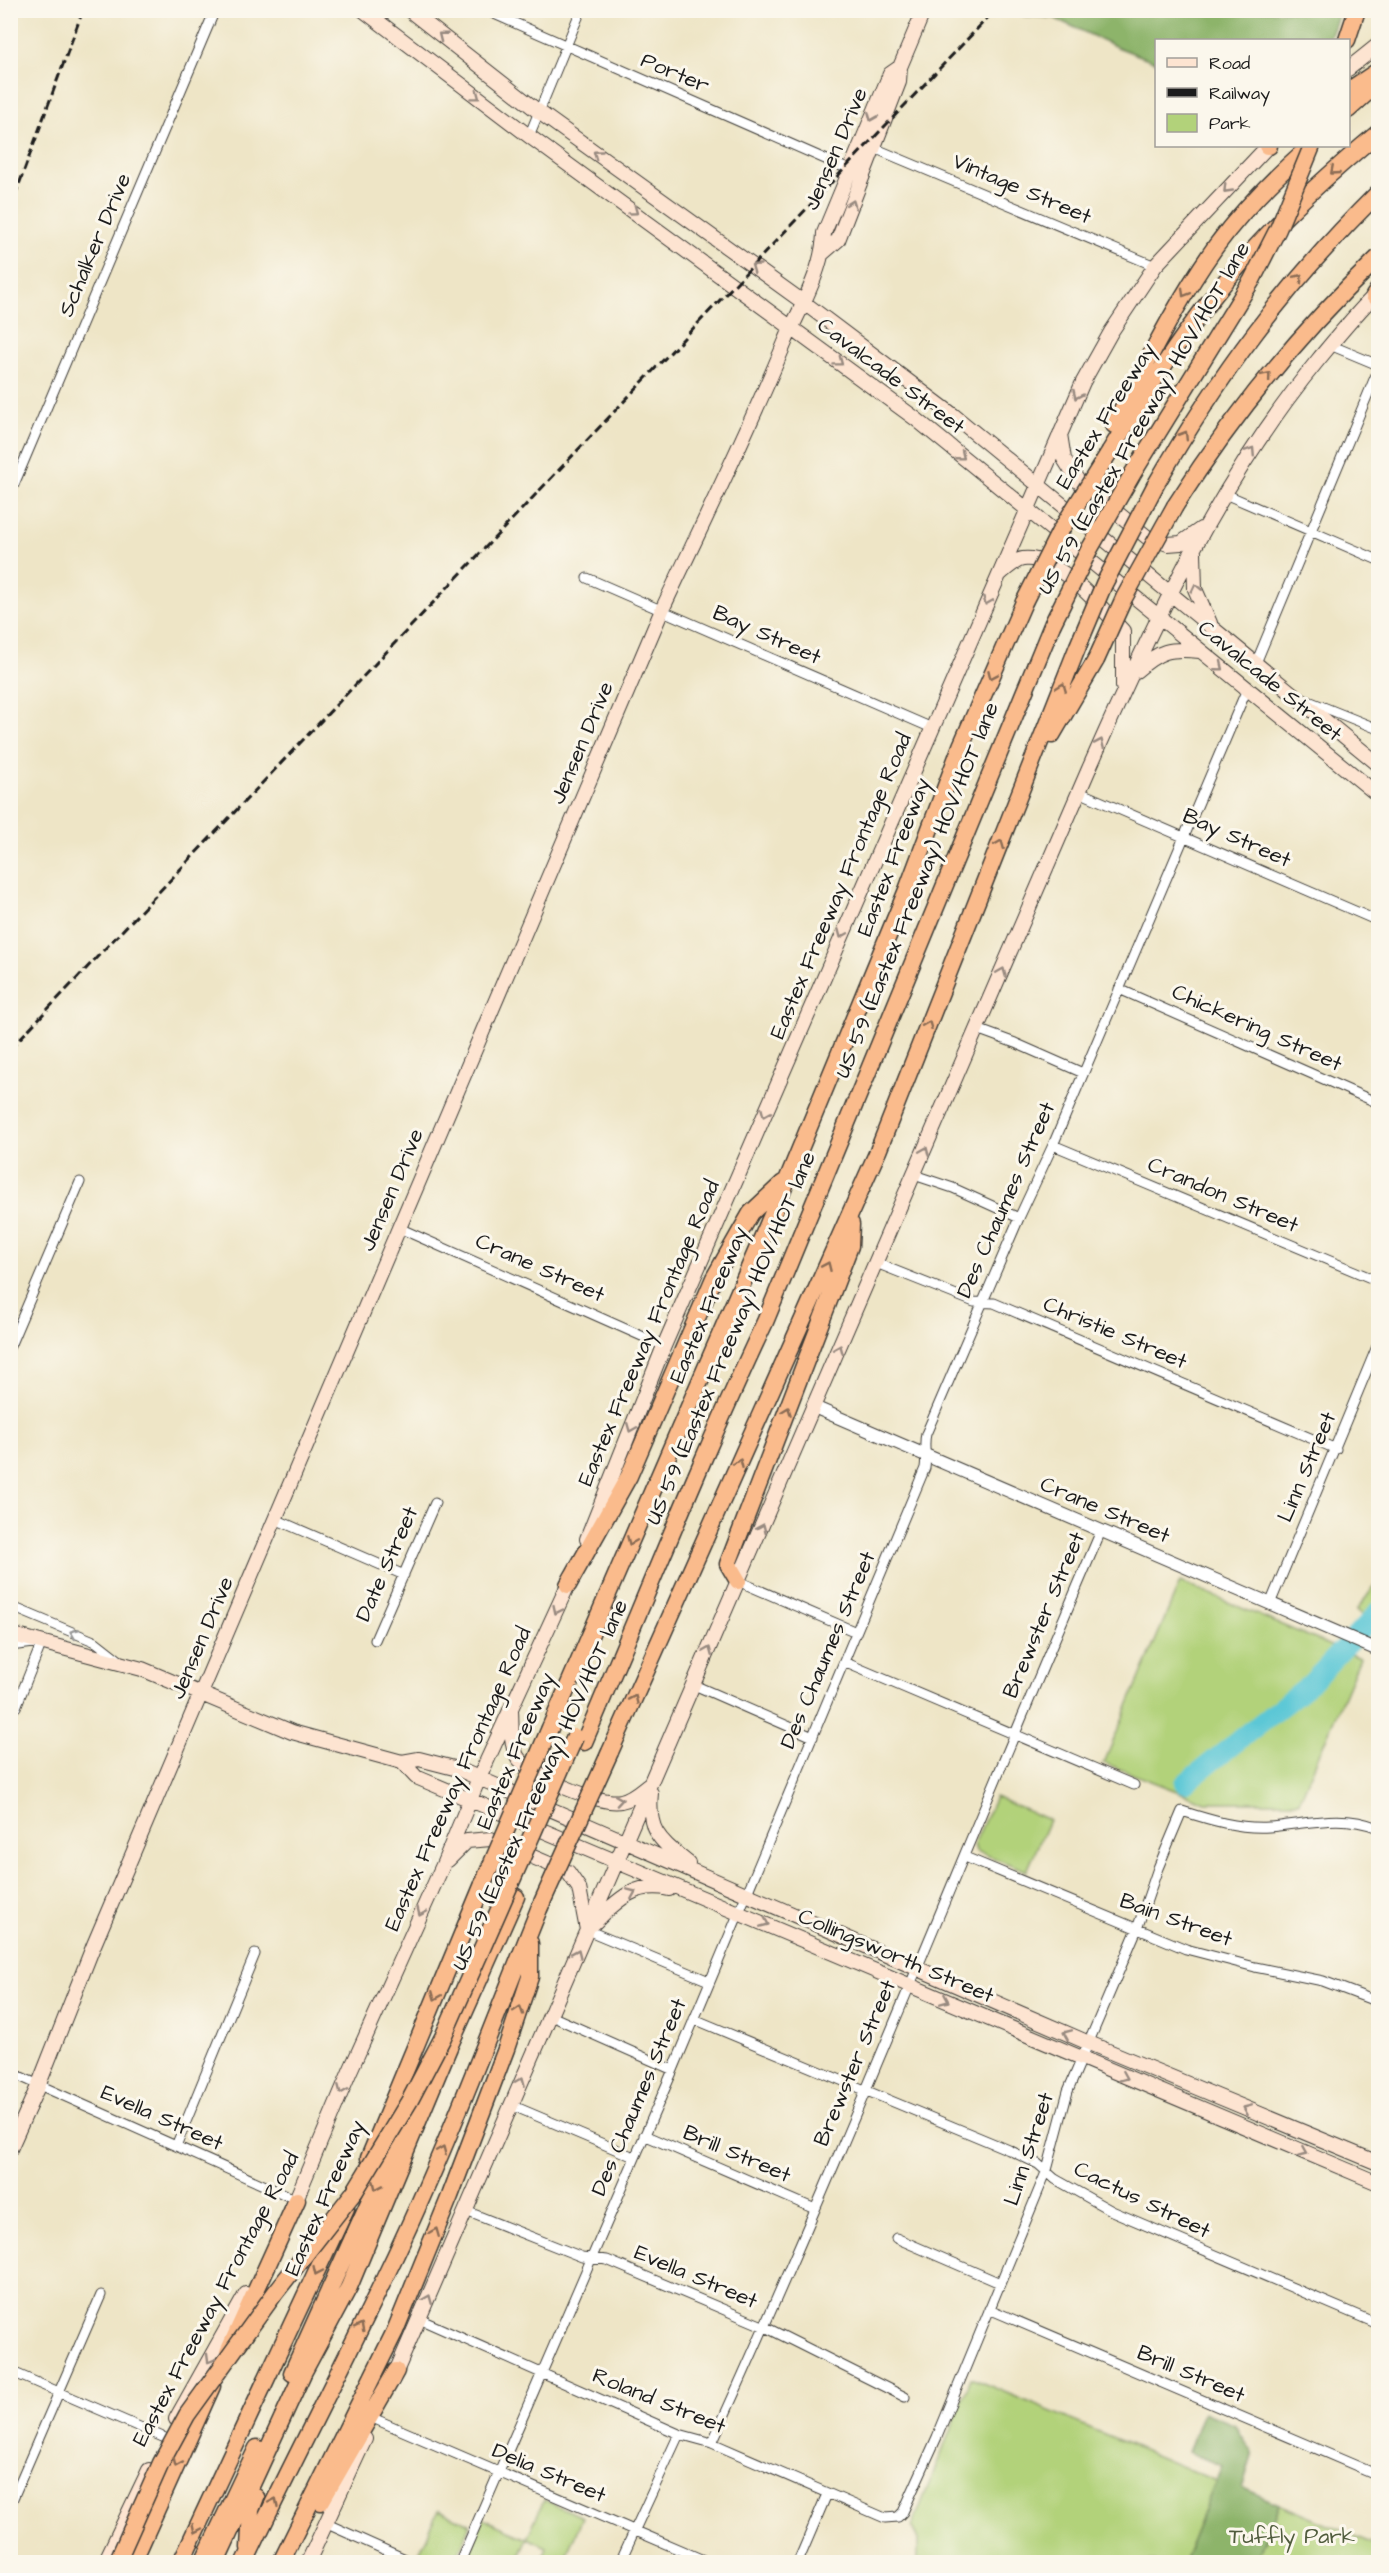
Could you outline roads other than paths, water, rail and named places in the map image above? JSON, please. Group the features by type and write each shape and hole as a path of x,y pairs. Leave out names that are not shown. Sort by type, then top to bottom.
{"highway":[{"path":"1347,39 1357,10"},
{"path":"1350,90 1378,71"},
{"path":"1350,108 1378,83"},
{"name":"Eastex Freeway","path":"181,2562 372,2151 483,1884 788,1178 908,890 960,746 1024,602 1107,448 1217,292 1299,203 1378,133"},
{"path":"1107,448 1171,316 1217,244 1271,182 1310,147"},
{"name":"US 59 (Eastex Freeway) HOV/HOT lane","path":"216,2562 304,2371 349,2287 449,2047 516,1897 580,1740 663,1560 716,1427 765,1322 1052,625 1089,550 1133,473 1252,280 1278,228 1311,147"},
{"path":"247,2559 388,2273 442,2152 539,1909 852,1211 1104,584 1155,486 1214,390 1266,316 1323,250 1378,193"},
{"path":"1025,780 1096,660 1124,598 1175,506 1219,439 1258,387 1300,338 1378,258"},
{"path":"568,1585 628,1476 714,1278 751,1213 788,1178"},
{"path":"738,1581 728,1564 850,1246 852,1211"},
{"name":"Eastex Freeway","path":"203,2562 339,2271 443,2037 580,1740"},
{"path":"281,2562 394,2331 506,2049 530,1977 530,1933"},
{"path":"117,2562 161,2463 187,2415 275,2293 355,2191 380,2152 443,2037"},
{"path":"133,2562 297,2200"},
{"path":"247,2559 250,2510 291,2410 349,2287"},
{"path":"287,2562 396,2372"}],"main road":[{"name":"Cavalcade Street","path":"409,10 539,112 803,302 931,399 1378,764"},
{"name":"Jensen Drive","path":"824,253 838,240 899,82 900,67 924,10"},
{"name":"Cavalcade Street","path":"366,11 529,136 916,418 1378,795"},
{"path":"1350,67 1378,45"},
{"name":"Jensen Drive","path":"10,2149 39,2084 93,1947 662,610 744,437 824,253 824,233 890,74 900,67"},
{"name":"Eastex Freeway Frontage Road","path":"105,2562 165,2438 234,2318 297,2200 350,2071 443,1865 479,1778 568,1585 664,1346 1026,509 1095,359 1155,266 1267,147"},
{"path":"308,2562 396,2372 1079,792 1158,616 1194,546 1269,423 1330,345 1377,293"},
{"path":"916,418 931,399"},
{"path":"1060,432 1064,459 1078,481 1147,537 1168,544 1181,543 1206,526"},
{"path":"1194,546 1195,589 1212,627"},
{"path":"998,575 1020,559 1038,559 1067,576 1095,600 1123,631 1123,692"},
{"path":"1130,676 1152,657 1165,650 1201,651"},
{"name":"Collingsworth Street","path":"10,1625 42,1642"},
{"name":"Collingsworth Street","path":"10,1634 123,1664 175,1681 292,1732 402,1762 419,1759 458,1769 1089,2043 1378,2163"},
{"path":"511,1708 512,1737 517,1756 523,1764 542,1776 576,1792 613,1802 635,1796 652,1782"},
{"name":"Collingsworth Street","path":"402,1762 416,1777 471,1798 692,1894 740,1912 1378,2183"},
{"path":"652,1782 649,1809 654,1832 663,1843 710,1878"},
{"path":"443,1865 467,1841 491,1839 568,1872 579,1888 587,1930"},
{"path":"587,1930 619,1899 637,1890 655,1886 692,1894"}],"street":[{"name":"Schalker Drive","path":"10,494 215,10"},
{"name":"Porter","path":"485,10 850,170"},
{"path":"529,136 581,10"},
{"name":"Vintage Street","path":"874,148 1155,266"},
{"path":"1256,663 1378,367 1330,345"},
{"path":"1225,494 1378,560"},
{"name":"Bay Street","path":"587,578 932,728"},
{"name":"Des Chaumes Street","path":"460,2562 673,2070 925,1468 926,1434 982,1302 1053,1145 1246,689"},
{"path":"1298,697 1378,729"},
{"name":"Bay Street","path":"1079,792 1378,921"},
{"name":"Chickering Street","path":"1119,989 1378,1103"},
{"path":"977,1029 1015,1042 1083,1073"},
{"name":"Crandon Street","path":"1053,1145 1378,1281"},
{"path":"914,1175 953,1188 1019,1218"},
{"path":"10,1346 80,1182"},
{"name":"Crane Street","path":"399,1228 664,1346"},
{"name":"Christie Street","path":"876,1263 974,1302 994,1303 1336,1449"},
{"name":"Linn Street","path":"1270,1604 1378,1344"},
{"name":"Crane Street","path":"814,1407 1373,1648"},
{"name":"Date Street","path":"375,1640 435,1503"},
{"path":"275,1519 404,1575"},
{"name":"Brewster Street","path":"712,2443 765,2327 1101,1531"},
{"path":"738,1581 856,1632"},
{"name":"Collingsworth Street","path":"10,1606 96,1642 123,1664"},
{"path":"16,1707 42,1642"},
{"name":"Collingsworth Street","path":"10,1646 42,1642"},
{"path":"844,1662 1134,1785"},
{"path":"694,1685 813,1737"},
{"name":"Linn Street","path":"885,2518 898,2517 903,2512 937,2437 1047,2170 1063,2104 1137,1929 1158,1868 1182,1811 1228,1824 1267,1827 1337,1818 1378,1828"},
{"name":"Bain Street","path":"965,1857 1186,1949 1255,1967 1323,1981 1378,2002"},
{"path":"587,1930 710,1981"},
{"path":"176,2146 255,1954"},
{"path":"549,2015 673,2070"},
{"name":"Cactus Street","path":"694,2019 1019,2155 1047,2170 1055,2179 1112,2211 1378,2324"},
{"name":"Evella Street","path":"10,2072 297,2200"},
{"path":"511,2105 634,2157"},
{"name":"Brill Street","path":"644,2135 815,2209"},
{"name":"Evella Street","path":"466,2211 582,2257 607,2260 765,2327 905,2397"},
{"path":"896,2238 1000,2283"},
{"path":"10,2505 101,2295"},
{"name":"Brill Street","path":"989,2309 1378,2475"},
{"name":"Roland Street","path":"419,2319 680,2434 712,2443 885,2518"},
{"path":"10,2370 165,2438"},
{"name":"Delia Street","path":"375,2419 708,2562"},
{"path":"620,2562 680,2434"},
{"path":"798,2562 827,2494"},
{"path":"325,2523 412,2562"}],"waterway":[{"path":"1185,1783 1311,1683 1378,1612"}],"railway":[{"path":"10,209 83,10"},
{"path":"10,1049 995,10"}],"park label":[{"name":"Tuffly Park","path":"1292,2536"}]}
